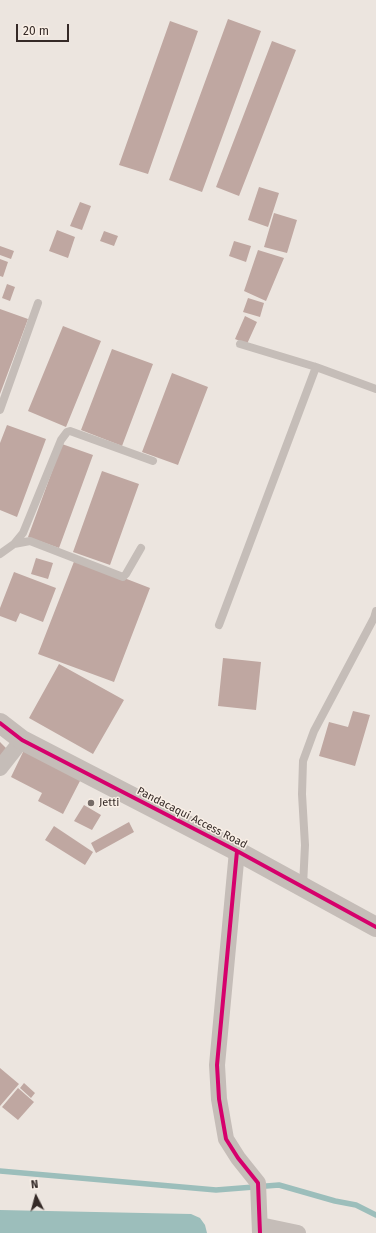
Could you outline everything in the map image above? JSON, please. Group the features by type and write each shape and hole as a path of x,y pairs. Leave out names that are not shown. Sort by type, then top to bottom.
{"street":[{"name":"Pandacaqui Access Road","path":"0,723 22,740 237,851 376,927"},
{"path":"0,768 22,740"},
{"path":"237,851 217,1064 219,1099 226,1139 238,1158 258,1183 260,1224 298,1233"}],"lane":[{"path":"0,410 38,303"},
{"path":"240,344 316,367 376,389"},
{"path":"219,625 316,367"},
{"path":"0,554 14,544 23,533 61,440 67,432 70,431 153,461"},
{"path":"14,544 30,541 123,576 126,574 141,548"},
{"path":"303,886 305,845 302,794 304,761 314,731 374,618 376,611"}],"water":[{"path":"0,1210 191,1214 200,1218 205,1225 207,1233 0,1233"}],"building":[{"path":"228,19 261,31 202,192 169,180"},
{"path":"170,21 198,31 148,174 119,165"},
{"path":"272,41 296,50 239,196 216,187"},
{"path":"259,187 279,193 268,227 248,220"},
{"path":"80,202 91,206 82,230 70,226"},
{"path":"274,213 297,220 287,253 264,247"},
{"path":"57,230 75,237 68,258 49,251"},
{"path":"104,231 118,236 114,246 100,241"},
{"path":"234,241 251,246 246,262 229,256"},
{"path":"0,246 14,251 11,259 0,255"},
{"path":"258,250 284,258 266,301 244,291"},
{"path":"0,259 8,262 3,277 0,276"},
{"path":"7,284 15,287 10,301 2,298"},
{"path":"248,298 264,303 260,317 243,312"},
{"path":"0,309 28,319 0,394"},
{"path":"245,316 257,322 247,344 235,339"},
{"path":"63,326 101,341 66,427 28,411"},
{"path":"112,349 153,364 122,446 81,430"},
{"path":"172,373 208,387 178,465 142,452"},
{"path":"7,425 46,439 17,517 0,510 0,443"},
{"path":"62,444 93,455 59,548 28,537"},
{"path":"102,471 139,484 110,565 73,552"},
{"path":"36,558 53,563 48,579 31,574"},
{"path":"75,559 150,588 114,682 38,654"},
{"path":"14,572 56,588 43,622 20,613 16,622 0,616 0,608"},
{"path":"223,658 261,662 256,710 218,706"},
{"path":"59,664 124,700 93,754 29,718"},
{"path":"353,711 370,715 355,766 319,756 329,722 348,727"},
{"path":"0,742 9,751 0,760"},
{"path":"24,750 81,779 63,814 38,801 42,793 11,777"},
{"path":"84,805 101,815 92,830 74,821"},
{"path":"129,822 134,832 96,853 91,843"},
{"path":"54,826 93,852 85,865 45,840"},
{"path":"0,1068 19,1084 0,1106"},
{"path":"24,1083 35,1093 31,1098 20,1088"},
{"path":"18,1088 34,1102 18,1120 2,1107"}],"waterway":[{"path":"0,1171 216,1190 279,1185 335,1201 356,1205 376,1215"}],"cycle path":[{"path":"0,723 22,740 237,851 376,927"},
{"path":"237,851 217,1065 219,1099 226,1139 238,1158 258,1183 260,1233"}],"place":[{"name":"Jetti","path":"91,803"}]}
